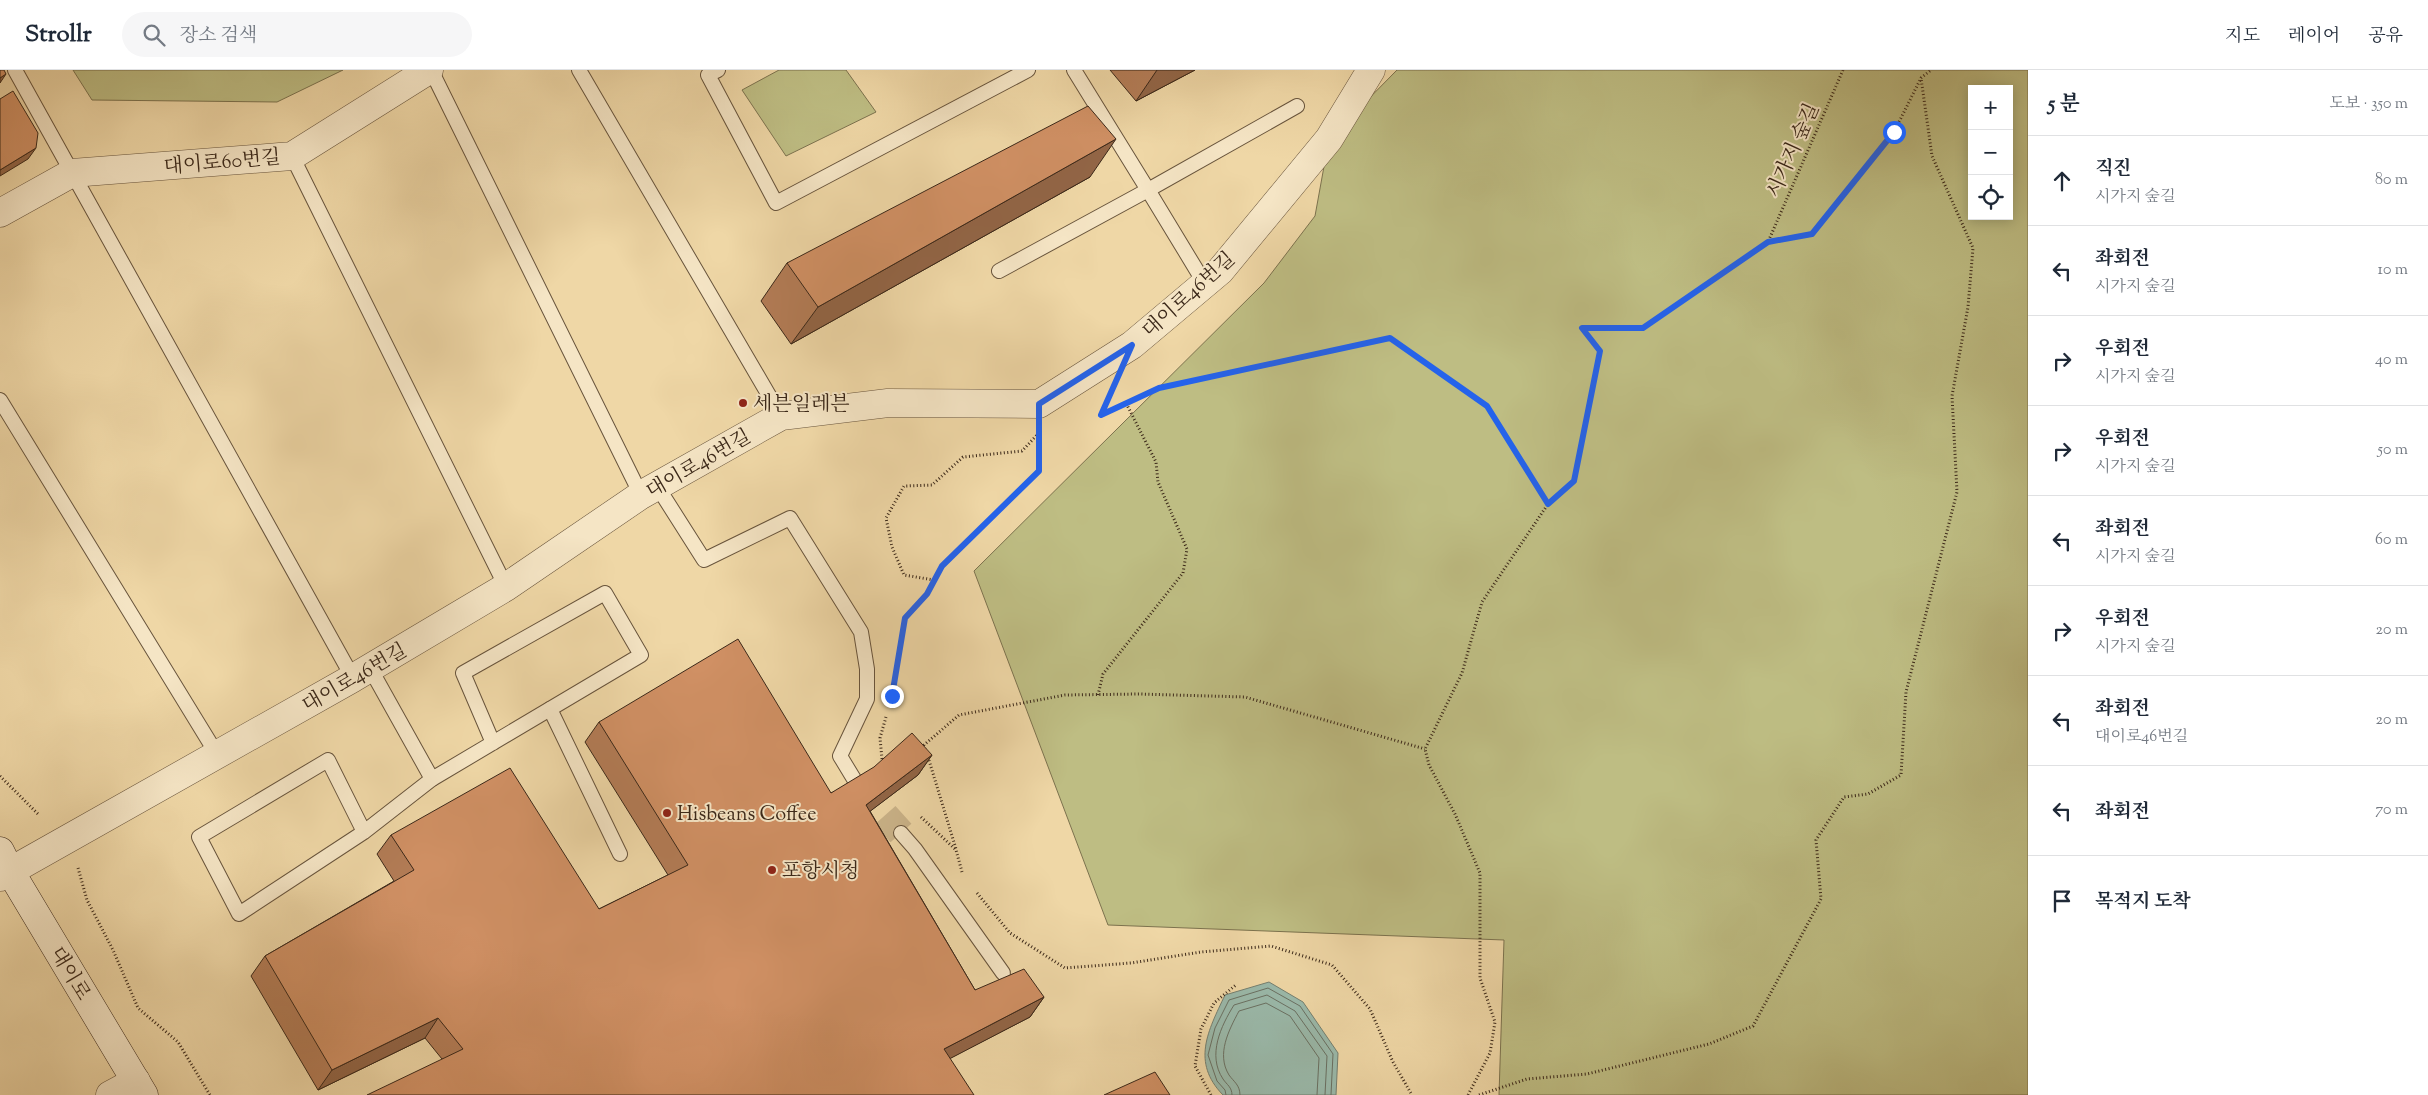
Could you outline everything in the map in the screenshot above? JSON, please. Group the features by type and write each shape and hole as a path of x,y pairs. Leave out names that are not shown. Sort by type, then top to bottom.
{"street":[{"name":"대이로60번길","path":"0,213 72,173 292,156 430,70"},
{"name":"대이로46번길","path":"3,866 218,756 506,587 649,491 781,416 888,403 1039,404 1132,345 1220,271 1329,139 1371,70"},
{"name":"대이로","path":"3,866 140,1088"},
{"path":"110,1095 140,1088"}],"lane":[{"path":"15,70 72,173 361,673 432,779"},
{"path":"430,70 649,491 704,560 790,518 861,632 867,669 867,699 840,756 857,784"},
{"path":"579,70 781,416"},
{"path":"718,70 708,75 776,203 1028,70"},
{"path":"1074,70 1204,284"},
{"path":"999,271 1297,106"},
{"path":"292,156 506,587"},
{"path":"0,400 218,756"},
{"path":"364,832 328,760 199,837 239,914 364,832 432,779 493,743 550,709 642,655 605,593 463,673 493,743"},
{"path":"550,709 620,854"},
{"path":"902,833 1003,973"}],"path":[{"name":"시가지 숲길","path":"1768,242 1843,70"},
{"path":"1468,1095 1490,1054 1495,1022 1480,978 1480,873 1455,814 1429,765 1425,749 1462,673 1482,602 1548,504 1574,481 1600,351 1582,328 1643,328 1768,242 1812,234 1894,132 1921,78 1931,70"},
{"path":"1479,1095 1527,1079 1587,1074 1709,1044 1753,1026 1821,899 1816,840 1844,797 1868,794 1901,775 1906,692 1957,492 1952,396 1968,307 1973,248 1932,156 1921,78"},
{"path":"1112,389 1101,415 1159,388 1390,338 1487,406 1548,504"},
{"path":"1098,695 1103,674 1183,573 1187,549 1158,482 1156,462 1126,403"},
{"path":"890,704 905,618 927,594 942,566 1039,471 1039,404"},
{"path":"934,580 904,576 892,547 886,518 904,486 932,485 963,457 1022,452 1038,434"},
{"path":"962,876 924,745 959,715 1065,695 1245,697 1425,749"},
{"path":"882,759 880,738 887,712"},
{"path":"0,776 39,815"},
{"path":"921,817 956,850"},
{"path":"78,868 87,900 113,950 138,1008 178,1042 210,1095"},
{"path":"974,890 1010,933 1065,968 1131,963 1201,952 1271,946 1332,965 1370,1009 1393,1062 1412,1095"},
{"path":"1211,1095 1195,1066 1201,1029 1214,1003 1237,984"}],"shaded area":[{"path":"73,70 343,70 277,102 92,100"},
{"path":"779,70 846,70 876,112 786,156 742,90"},
{"path":"1397,70 2028,70 2028,1095 1499,1095 1504,940 1108,925 974,571 1264,283 1315,216 1329,139"}],"water":[{"path":"1269,982 1303,1002 1338,1053 1336,1095 1223,1095 1213,1083 1207,1071 1206,1046 1208,1034 1225,995"}],"building":[{"path":"0,70 4,70 6,74 0,78"},
{"path":"13,91 38,133 36,148 0,170 0,99"},
{"path":"1088,106 1116,139 818,307 787,263"},
{"name":"포항시청","path":"738,639 831,793 874,767 912,733 932,755 866,805 975,990 1024,969 1044,997 944,1049 974,1095 367,1095 463,1049 438,1018 332,1070 265,956 414,870 391,835 510,768 599,909 688,865 599,722"},
{"path":"1155,1072 1170,1095 1104,1095"}],"tunnel":[{"path":"857,784 901,833"}],"place":[{"name":"세븐일레븐","path":"743,403"},
{"name":"Hisbeans Coffee","path":"667,813"},
{"name":"포항시청","path":"772,870"}],"route":[{"path":"892,696 905,618 927,594 942,566 1039,471 1039,404 1132,345 1101,415 1159,388 1390,338 1487,406 1548,504 1574,481 1600,351 1582,328 1643,328 1768,242 1812,234 1894,132"}]}
